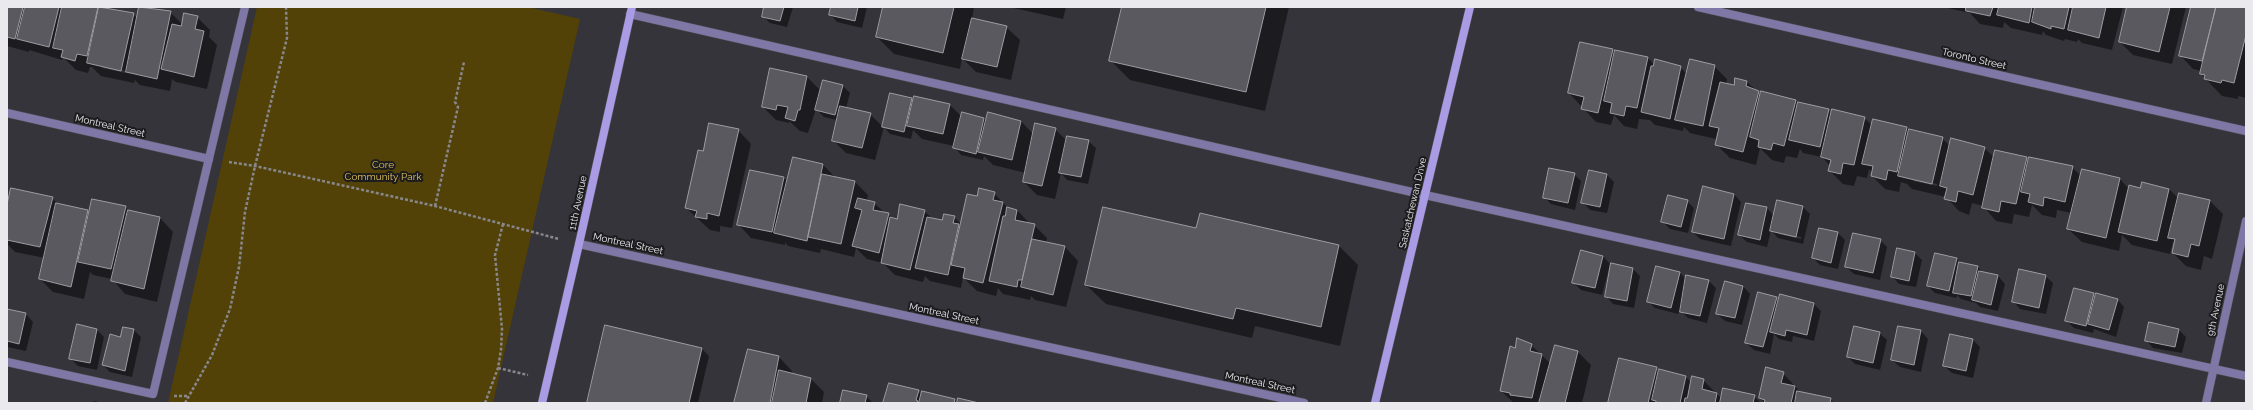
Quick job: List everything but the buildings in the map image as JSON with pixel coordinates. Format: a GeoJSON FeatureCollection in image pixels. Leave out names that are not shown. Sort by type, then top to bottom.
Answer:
{"type":"FeatureCollection","features":[{"type":"Feature","properties":{"kind":"main road","name":"Saskatchewan Drive"},"geometry":{"type":"LineString","coordinates":[[1375,403],[1470,7]]}},
{"type":"Feature","properties":{"kind":"main road","name":"11th Avenue"},"geometry":{"type":"LineString","coordinates":[[542,403],[580,244],[631,10]]}},
{"type":"Feature","properties":{"kind":"street"},"geometry":{"type":"LineString","coordinates":[[7,362],[153,394],[245,7]]}},
{"type":"Feature","properties":{"kind":"street","name":"Toronto Street"},"geometry":{"type":"LineString","coordinates":[[1698,7],[2246,131]]}},
{"type":"Feature","properties":{"kind":"street"},"geometry":{"type":"LineString","coordinates":[[631,10],[1425,196],[2246,376]]}},
{"type":"Feature","properties":{"kind":"street","name":"Montreal Street"},"geometry":{"type":"LineString","coordinates":[[7,113],[209,159]]}},
{"type":"Feature","properties":{"kind":"street","name":"9th Avenue"},"geometry":{"type":"LineString","coordinates":[[2206,403],[2246,221]]}},
{"type":"Feature","properties":{"kind":"street","name":"Montreal Street"},"geometry":{"type":"LineString","coordinates":[[580,244],[1304,403]]}},
{"type":"Feature","properties":{"kind":"path"},"geometry":{"type":"LineString","coordinates":[[185,403],[212,355],[230,309],[239,267],[245,212],[287,38],[286,7]]}},
{"type":"Feature","properties":{"kind":"path"},"geometry":{"type":"LineString","coordinates":[[434,206],[458,107],[455,102],[464,62]]}},
{"type":"Feature","properties":{"kind":"path"},"geometry":{"type":"LineString","coordinates":[[209,159],[255,166],[434,206],[580,244]]}},
{"type":"Feature","properties":{"kind":"path"},"geometry":{"type":"LineString","coordinates":[[484,403],[498,368],[502,329],[495,256],[503,224]]}},
{"type":"Feature","properties":{"kind":"path"},"geometry":{"type":"LineString","coordinates":[[498,368],[547,380]]}},
{"type":"Feature","properties":{"kind":"green space","name":"Core Community Park"},"geometry":{"type":"Polygon","coordinates":[[[257,7],[528,7],[580,19],[493,403],[168,403],[257,7]]]}}]}
